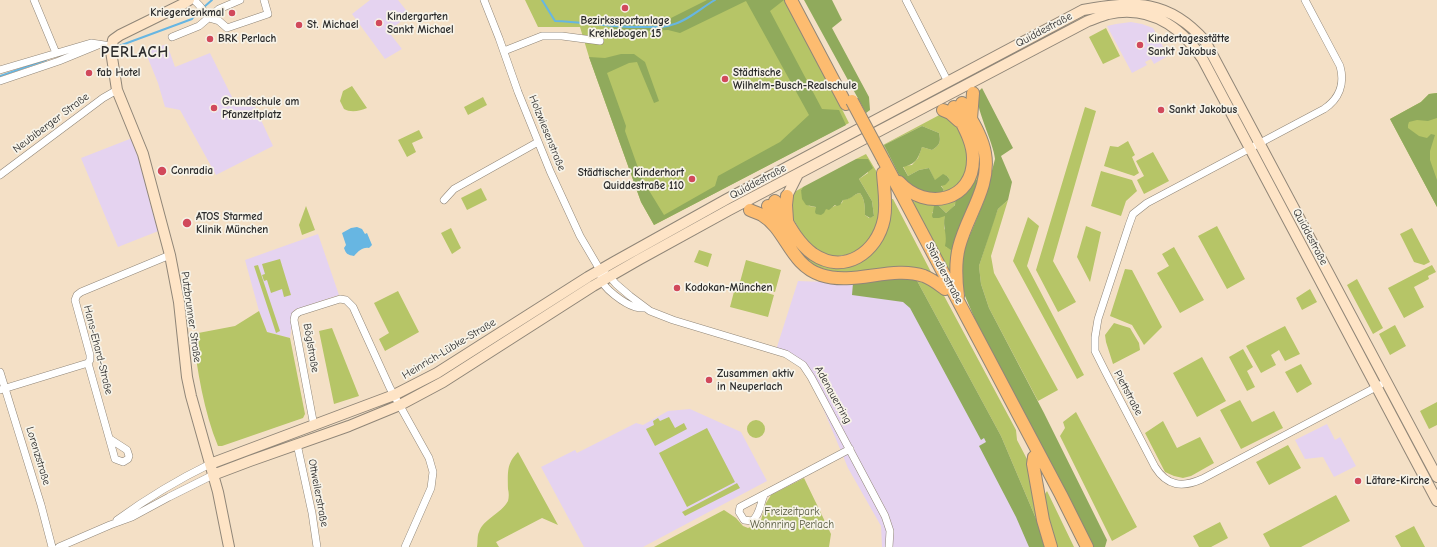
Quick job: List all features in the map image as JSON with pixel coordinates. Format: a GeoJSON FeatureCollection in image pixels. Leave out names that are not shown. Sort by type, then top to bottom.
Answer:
{"type":"FeatureCollection","features":[{"type":"Feature","properties":{"kind":"highway","name":"Ständlerstraße"},"geometry":{"type":"LineString","coordinates":[[791,0],[849,102],[959,303],[1087,547]]}},
{"type":"Feature","properties":{"kind":"highway","name":"Ständlerstraße"},"geometry":{"type":"LineString","coordinates":[[798,0],[849,102]]}},
{"type":"Feature","properties":{"kind":"highway"},"geometry":{"type":"LineString","coordinates":[[884,167],[911,193],[920,197],[937,200],[953,195],[966,182],[970,175],[973,163],[972,146],[966,122],[973,93]]}},
{"type":"Feature","properties":{"kind":"highway"},"geometry":{"type":"LineString","coordinates":[[959,303],[957,268],[959,247],[982,187],[986,169],[983,146],[966,122],[953,106],[950,113],[966,122]]}},
{"type":"Feature","properties":{"kind":"highway","name":"Ständlerstraße"},"geometry":{"type":"LineString","coordinates":[[884,167],[945,289],[1034,457],[1079,547]]}},
{"type":"Feature","properties":{"kind":"highway"},"geometry":{"type":"LineString","coordinates":[[771,204],[787,221],[803,245],[818,256],[832,262],[847,262],[869,250],[878,237],[884,220],[884,167]]}},
{"type":"Feature","properties":{"kind":"highway"},"geometry":{"type":"LineString","coordinates":[[787,196],[787,221]]}},
{"type":"Feature","properties":{"kind":"highway"},"geometry":{"type":"LineString","coordinates":[[771,204],[784,239]]}},
{"type":"Feature","properties":{"kind":"highway"},"geometry":{"type":"LineString","coordinates":[[750,210],[761,214],[769,220],[784,239],[794,256],[805,266],[818,274],[833,278],[847,278],[892,274],[912,274],[924,276],[945,289]]}},
{"type":"Feature","properties":{"kind":"highway"},"geometry":{"type":"LineString","coordinates":[[1034,457],[1033,464],[1043,520],[1051,547]]}},
{"type":"Feature","properties":{"kind":"main road"},"geometry":{"type":"LineString","coordinates":[[111,46],[113,40],[120,35],[189,0]]}},
{"type":"Feature","properties":{"kind":"main road","name":"Quiddestraße"},"geometry":{"type":"LineString","coordinates":[[600,270],[760,182],[1083,10],[1103,3],[1127,0],[1148,3],[1168,10],[1178,16],[1187,22],[1205,41],[1437,477]]}},
{"type":"Feature","properties":{"kind":"main road","name":"Quiddestraße"},"geometry":{"type":"LineString","coordinates":[[606,279],[729,210],[1088,21],[1115,13],[1127,12],[1146,14],[1162,20],[1180,32],[1196,49],[1202,58],[1437,501]]}},
{"type":"Feature","properties":{"kind":"main road","name":"Putzbrunner Straße"},"geometry":{"type":"LineString","coordinates":[[111,46],[111,57],[117,90],[143,154],[170,255],[179,302],[187,377],[230,547]]}},
{"type":"Feature","properties":{"kind":"main road"},"geometry":{"type":"LineString","coordinates":[[973,93],[977,79]]}},
{"type":"Feature","properties":{"kind":"main road"},"geometry":{"type":"LineString","coordinates":[[923,107],[953,106],[948,82]]}},
{"type":"Feature","properties":{"kind":"main road"},"geometry":{"type":"LineString","coordinates":[[787,196],[798,174]]}},
{"type":"Feature","properties":{"kind":"main road"},"geometry":{"type":"LineString","coordinates":[[760,182],[771,204]]}},
{"type":"Feature","properties":{"kind":"main road"},"geometry":{"type":"LineString","coordinates":[[729,210],[750,210]]}},
{"type":"Feature","properties":{"kind":"main road","name":"Heinrich-Lübke-Straße"},"geometry":{"type":"LineString","coordinates":[[210,464],[394,395],[437,373],[600,270]]}},
{"type":"Feature","properties":{"kind":"main road"},"geometry":{"type":"LineString","coordinates":[[213,475],[349,426],[400,405],[450,378],[606,279]]}},
{"type":"Feature","properties":{"kind":"street"},"geometry":{"type":"LineString","coordinates":[[34,0],[56,53]]}},
{"type":"Feature","properties":{"kind":"street"},"geometry":{"type":"LineString","coordinates":[[172,37],[199,26],[207,15],[240,0]]}},
{"type":"Feature","properties":{"kind":"street"},"geometry":{"type":"LineString","coordinates":[[197,2],[207,15],[227,28],[268,14],[264,0]]}},
{"type":"Feature","properties":{"kind":"street","name":"Holzwiesenstraße"},"geometry":{"type":"LineString","coordinates":[[484,0],[538,142],[573,222],[600,270]]}},
{"type":"Feature","properties":{"kind":"street"},"geometry":{"type":"LineString","coordinates":[[906,0],[948,82]]}},
{"type":"Feature","properties":{"kind":"street","name":"Plettstraße"},"geometry":{"type":"LineString","coordinates":[[1306,0],[1340,66],[1342,78],[1340,91],[1328,106],[1147,203],[1134,214],[1098,319],[1095,337],[1095,351],[1160,474],[1172,482],[1185,485],[1202,479],[1386,382]]}},
{"type":"Feature","properties":{"kind":"street"},"geometry":{"type":"LineString","coordinates":[[504,51],[542,36],[562,36],[600,41]]}},
{"type":"Feature","properties":{"kind":"street"},"geometry":{"type":"LineString","coordinates":[[0,70],[91,43],[111,46]]}},
{"type":"Feature","properties":{"kind":"street"},"geometry":{"type":"LineString","coordinates":[[0,81],[59,61],[98,45]]}},
{"type":"Feature","properties":{"kind":"street","name":"Neubiberger Straße"},"geometry":{"type":"LineString","coordinates":[[0,175],[103,98],[117,90]]}},
{"type":"Feature","properties":{"kind":"street"},"geometry":{"type":"LineString","coordinates":[[444,200],[454,189],[538,142]]}},
{"type":"Feature","properties":{"kind":"street","name":"Hans-Ehard-Straße"},"geometry":{"type":"LineString","coordinates":[[110,439],[88,363],[90,360],[90,355],[75,303],[77,295],[170,255]]}},
{"type":"Feature","properties":{"kind":"street"},"geometry":{"type":"LineString","coordinates":[[600,270],[606,279]]}},
{"type":"Feature","properties":{"kind":"street","name":"Adenauerring"},"geometry":{"type":"LineString","coordinates":[[606,279],[607,289],[636,308],[644,308],[674,320],[775,351],[794,358],[803,365],[811,377],[885,516],[890,531],[889,547]]}},
{"type":"Feature","properties":{"kind":"street","name":"Böglstraße"},"geometry":{"type":"LineString","coordinates":[[314,426],[294,320],[295,315],[299,312],[340,299],[346,300],[353,307],[394,395]]}},
{"type":"Feature","properties":{"kind":"street"},"geometry":{"type":"LineString","coordinates":[[3,389],[88,363]]}},
{"type":"Feature","properties":{"kind":"street","name":"Lorenzstraße"},"geometry":{"type":"LineString","coordinates":[[0,372],[3,389],[41,505],[52,547]]}},
{"type":"Feature","properties":{"kind":"street"},"geometry":{"type":"LineString","coordinates":[[394,395],[428,458],[433,472],[431,488],[405,547]]}},
{"type":"Feature","properties":{"kind":"street","name":"Ottweilerstraße"},"geometry":{"type":"LineString","coordinates":[[297,444],[312,512],[317,547]]}},
{"type":"Feature","properties":{"kind":"street"},"geometry":{"type":"LineString","coordinates":[[764,495],[850,449]]}},
{"type":"Feature","properties":{"kind":"street"},"geometry":{"type":"LineString","coordinates":[[110,525],[145,500],[181,478],[210,464]]}},
{"type":"Feature","properties":{"kind":"street"},"geometry":{"type":"LineString","coordinates":[[59,547],[132,517],[213,475]]}},
{"type":"Feature","properties":{"kind":"shaded area","name":"Kindergarten Sankt Michael"},"geometry":{"type":"Polygon","coordinates":[[[370,0],[398,0],[410,15],[388,31],[402,49],[385,59],[352,14],[370,0]]]}},
{"type":"Feature","properties":{"kind":"shaded area","name":"Kindertagesstätte Sankt Jakobus"},"geometry":{"type":"Polygon","coordinates":[[[1131,22],[1153,28],[1168,56],[1154,64],[1151,59],[1145,62],[1147,65],[1132,73],[1107,26],[1131,22]]]}},
{"type":"Feature","properties":{"kind":"shaded area","name":"Grundschule am Pfanzeltplatz"},"geometry":{"type":"Polygon","coordinates":[[[167,44],[175,67],[210,53],[235,103],[250,96],[273,146],[216,175],[180,110],[165,107],[158,83],[147,56],[152,49],[167,44]]]}},
{"type":"Feature","properties":{"kind":"shaded area"},"geometry":{"type":"Polygon","coordinates":[[[140,135],[166,228],[118,247],[81,158],[140,135]]]}},
{"type":"Feature","properties":{"kind":"shaded area"},"geometry":{"type":"Polygon","coordinates":[[[318,234],[339,295],[294,310],[290,338],[267,332],[259,311],[245,260],[318,234]]]}},
{"type":"Feature","properties":{"kind":"shaded area"},"geometry":{"type":"Polygon","coordinates":[[[915,277],[1048,547],[882,547],[881,526],[848,468],[810,377],[796,359],[776,350],[798,281],[853,283],[915,277]]]}},
{"type":"Feature","properties":{"kind":"shaded area"},"geometry":{"type":"Polygon","coordinates":[[[690,409],[741,432],[767,481],[643,547],[584,547],[541,467],[575,450],[577,453],[636,423],[643,425],[668,411],[690,409]]]}},
{"type":"Feature","properties":{"kind":"shaded area"},"geometry":{"type":"Polygon","coordinates":[[[1327,424],[1335,440],[1340,437],[1356,466],[1334,477],[1323,457],[1305,459],[1295,440],[1327,424]]]}},
{"type":"Feature","properties":{"kind":"green space"},"geometry":{"type":"Polygon","coordinates":[[[525,0],[787,0],[849,123],[654,225],[641,202],[589,57],[580,27],[538,27],[525,0]]]}},
{"type":"Feature","properties":{"kind":"green space"},"geometry":{"type":"Polygon","coordinates":[[[707,0],[784,0],[770,11],[822,109],[839,110],[846,125],[654,225],[641,202],[589,57],[605,58],[621,54],[634,54],[645,62],[659,101],[654,103],[637,62],[629,63],[607,73],[626,126],[625,131],[642,179],[664,215],[715,186],[718,176],[780,142],[809,115],[746,1],[680,33],[668,30],[650,31],[610,29],[612,22],[663,22],[707,0]]]}},
{"type":"Feature","properties":{"kind":"green space"},"geometry":{"type":"Polygon","coordinates":[[[804,0],[832,0],[842,20],[832,28],[869,97],[870,110],[866,113],[804,0]]]}},
{"type":"Feature","properties":{"kind":"green space"},"geometry":{"type":"Polygon","coordinates":[[[1106,28],[1120,56],[1103,64],[1089,37],[1106,28]]]}},
{"type":"Feature","properties":{"kind":"green space"},"geometry":{"type":"Polygon","coordinates":[[[352,86],[367,108],[356,111],[344,109],[340,101],[343,91],[352,86]]]}},
{"type":"Feature","properties":{"kind":"green space"},"geometry":{"type":"Polygon","coordinates":[[[982,88],[1013,148],[1001,156],[1012,182],[1008,200],[998,209],[979,266],[981,284],[989,308],[1044,413],[1107,540],[1105,547],[1093,547],[980,331],[965,296],[960,274],[962,254],[984,201],[995,159],[978,105],[978,92],[982,88]]]}},
{"type":"Feature","properties":{"kind":"green space"},"geometry":{"type":"Polygon","coordinates":[[[1437,93],[1437,207],[1390,119],[1421,102],[1429,94],[1437,93]]]}},
{"type":"Feature","properties":{"kind":"green space"},"geometry":{"type":"Polygon","coordinates":[[[1437,93],[1437,118],[1428,121],[1417,120],[1409,122],[1408,128],[1419,136],[1427,138],[1431,134],[1435,135],[1430,151],[1430,160],[1437,180],[1437,207],[1390,119],[1421,102],[1429,94],[1437,93]]]}},
{"type":"Feature","properties":{"kind":"green space"},"geometry":{"type":"Polygon","coordinates":[[[483,97],[487,105],[468,115],[464,107],[483,97]]]}},
{"type":"Feature","properties":{"kind":"green space"},"geometry":{"type":"Polygon","coordinates":[[[1085,107],[1096,111],[1053,261],[1076,302],[1058,312],[1036,270],[1085,107]]]}},
{"type":"Feature","properties":{"kind":"green space"},"geometry":{"type":"Polygon","coordinates":[[[945,112],[962,131],[969,150],[968,168],[961,182],[949,193],[934,197],[918,194],[900,178],[894,169],[883,145],[945,112]],[[922,126],[884,145],[895,168],[904,180],[916,190],[925,194],[931,192],[939,195],[944,190],[941,185],[950,180],[947,176],[943,175],[935,181],[929,168],[919,170],[908,176],[903,166],[912,165],[918,158],[922,147],[932,150],[937,146],[940,141],[939,133],[922,126]]]}},
{"type":"Feature","properties":{"kind":"green space"},"geometry":{"type":"Polygon","coordinates":[[[922,126],[939,133],[939,143],[932,150],[922,147],[914,163],[903,167],[908,176],[919,170],[929,168],[935,180],[943,174],[947,176],[950,180],[945,185],[941,186],[944,190],[939,195],[931,192],[925,194],[904,181],[898,173],[884,145],[922,126]]]}},
{"type":"Feature","properties":{"kind":"green space"},"geometry":{"type":"Polygon","coordinates":[[[419,130],[423,138],[412,143],[416,152],[407,157],[398,140],[419,130]]]}},
{"type":"Feature","properties":{"kind":"green space"},"geometry":{"type":"Polygon","coordinates":[[[1128,141],[1135,155],[1132,157],[1139,173],[1134,176],[1104,166],[1110,146],[1118,147],[1128,141]]]}},
{"type":"Feature","properties":{"kind":"green space"},"geometry":{"type":"Polygon","coordinates":[[[979,148],[982,170],[951,273],[949,273],[911,201],[933,204],[953,199],[976,149],[979,148]],[[956,203],[946,213],[938,205],[932,213],[945,216],[944,228],[947,234],[946,248],[956,203]]]}},
{"type":"Feature","properties":{"kind":"green space"},"geometry":{"type":"Polygon","coordinates":[[[1153,152],[1169,181],[1144,194],[1137,180],[1144,176],[1136,161],[1153,152]]]}},
{"type":"Feature","properties":{"kind":"green space"},"geometry":{"type":"Polygon","coordinates":[[[866,154],[878,174],[884,200],[874,236],[857,253],[832,257],[814,249],[803,236],[791,215],[791,194],[803,187],[801,190],[809,206],[824,209],[842,203],[843,200],[860,193],[864,201],[865,215],[869,218],[874,216],[872,201],[859,179],[868,173],[864,159],[856,159],[866,154]]]}},
{"type":"Feature","properties":{"kind":"green space"},"geometry":{"type":"Polygon","coordinates":[[[856,159],[868,159],[873,168],[859,179],[872,201],[874,216],[870,218],[865,215],[864,201],[860,193],[843,200],[840,205],[835,205],[829,210],[826,209],[821,215],[816,214],[816,207],[806,205],[802,199],[801,190],[803,187],[856,159]]]}},
{"type":"Feature","properties":{"kind":"green space"},"geometry":{"type":"Polygon","coordinates":[[[1101,171],[1132,180],[1137,191],[1126,201],[1121,216],[1091,206],[1101,171]]]}},
{"type":"Feature","properties":{"kind":"green space"},"geometry":{"type":"Polygon","coordinates":[[[974,180],[977,180],[978,183],[953,249],[951,250],[945,246],[945,216],[933,218],[934,206],[938,205],[946,213],[955,205],[956,199],[974,180]]]}},
{"type":"Feature","properties":{"kind":"green space"},"geometry":{"type":"Polygon","coordinates":[[[481,188],[487,200],[467,210],[461,198],[481,188]]]}},
{"type":"Feature","properties":{"kind":"green space"},"geometry":{"type":"Polygon","coordinates":[[[892,199],[931,272],[841,275],[815,268],[791,245],[772,203],[789,235],[799,250],[807,258],[849,265],[890,214],[892,199]]]}},
{"type":"Feature","properties":{"kind":"green space"},"geometry":{"type":"Polygon","coordinates":[[[1008,200],[991,256],[994,273],[1058,390],[1038,401],[989,308],[981,284],[979,266],[993,222],[998,209],[1008,200]]]}},
{"type":"Feature","properties":{"kind":"green space"},"geometry":{"type":"Polygon","coordinates":[[[306,206],[315,230],[302,235],[299,225],[306,206]]]}},
{"type":"Feature","properties":{"kind":"green space"},"geometry":{"type":"Polygon","coordinates":[[[1028,217],[1039,226],[1027,266],[1084,375],[1077,379],[1013,261],[1028,217]]]}},
{"type":"Feature","properties":{"kind":"green space"},"geometry":{"type":"Polygon","coordinates":[[[1086,226],[1101,232],[1090,282],[1077,257],[1086,226]]]}},
{"type":"Feature","properties":{"kind":"green space"},"geometry":{"type":"Polygon","coordinates":[[[1217,226],[1245,279],[1227,289],[1198,236],[1217,226]]]}},
{"type":"Feature","properties":{"kind":"green space"},"geometry":{"type":"Polygon","coordinates":[[[451,228],[461,248],[452,254],[441,233],[451,228]]]}},
{"type":"Feature","properties":{"kind":"green space"},"geometry":{"type":"Polygon","coordinates":[[[1412,228],[1430,262],[1424,265],[1414,262],[1400,234],[1412,228]]]}},
{"type":"Feature","properties":{"kind":"green space"},"geometry":{"type":"Polygon","coordinates":[[[1174,247],[1204,300],[1180,313],[1157,273],[1169,266],[1162,254],[1174,247]]]}},
{"type":"Feature","properties":{"kind":"green space"},"geometry":{"type":"Polygon","coordinates":[[[699,250],[712,254],[708,267],[694,262],[699,250]]]}},
{"type":"Feature","properties":{"kind":"green space"},"geometry":{"type":"Polygon","coordinates":[[[280,259],[291,295],[284,297],[282,289],[271,293],[267,280],[264,281],[262,275],[265,274],[262,264],[280,259]]]}},
{"type":"Feature","properties":{"kind":"green space"},"geometry":{"type":"Polygon","coordinates":[[[746,260],[781,270],[775,292],[740,282],[746,260]]]}},
{"type":"Feature","properties":{"kind":"green space"},"geometry":{"type":"Polygon","coordinates":[[[258,265],[280,331],[276,333],[254,266],[258,265]]]}},
{"type":"Feature","properties":{"kind":"green space"},"geometry":{"type":"Polygon","coordinates":[[[1432,265],[1436,272],[1428,276],[1429,279],[1414,287],[1424,307],[1404,318],[1388,288],[1432,265]]]}},
{"type":"Feature","properties":{"kind":"green space"},"geometry":{"type":"Polygon","coordinates":[[[1125,269],[1132,270],[1162,327],[1144,345],[1132,325],[1110,316],[1125,269]]]}},
{"type":"Feature","properties":{"kind":"green space"},"geometry":{"type":"Polygon","coordinates":[[[915,277],[942,292],[1016,430],[1017,440],[1028,461],[1037,521],[1001,436],[915,277]]]}},
{"type":"Feature","properties":{"kind":"green space"},"geometry":{"type":"Polygon","coordinates":[[[915,277],[1001,436],[1048,547],[1029,547],[1016,517],[979,446],[986,442],[984,438],[981,440],[910,308],[903,302],[852,295],[853,283],[915,277]]]}},
{"type":"Feature","properties":{"kind":"green space"},"geometry":{"type":"Polygon","coordinates":[[[1357,279],[1383,328],[1373,334],[1347,285],[1357,279]]]}},
{"type":"Feature","properties":{"kind":"green space"},"geometry":{"type":"Polygon","coordinates":[[[736,284],[774,295],[768,317],[730,307],[736,284]]]}},
{"type":"Feature","properties":{"kind":"green space"},"geometry":{"type":"Polygon","coordinates":[[[1310,289],[1317,302],[1302,310],[1296,298],[1310,289]]]}},
{"type":"Feature","properties":{"kind":"green space"},"geometry":{"type":"Polygon","coordinates":[[[398,291],[419,332],[385,351],[379,339],[389,333],[374,303],[398,291]]]}},
{"type":"Feature","properties":{"kind":"green space"},"geometry":{"type":"Polygon","coordinates":[[[259,311],[267,332],[290,338],[305,414],[303,418],[222,446],[218,446],[202,391],[193,334],[235,326],[259,311]]]}},
{"type":"Feature","properties":{"kind":"green space"},"geometry":{"type":"Polygon","coordinates":[[[1114,323],[1130,328],[1139,343],[1140,350],[1113,364],[1105,335],[1114,323]]]}},
{"type":"Feature","properties":{"kind":"green space"},"geometry":{"type":"Polygon","coordinates":[[[1395,325],[1406,346],[1390,355],[1379,334],[1395,325]]]}},
{"type":"Feature","properties":{"kind":"green space"},"geometry":{"type":"Polygon","coordinates":[[[1285,326],[1300,354],[1285,361],[1279,350],[1271,355],[1276,365],[1261,373],[1246,346],[1285,326]]]}},
{"type":"Feature","properties":{"kind":"green space"},"geometry":{"type":"Polygon","coordinates":[[[332,328],[359,396],[334,404],[319,331],[332,328]]]}},
{"type":"Feature","properties":{"kind":"green space"},"geometry":{"type":"Polygon","coordinates":[[[1243,349],[1253,367],[1247,371],[1255,387],[1247,391],[1229,357],[1243,349]]]}},
{"type":"Feature","properties":{"kind":"green space"},"geometry":{"type":"Polygon","coordinates":[[[1202,357],[1226,401],[1197,417],[1173,373],[1202,357]]]}},
{"type":"Feature","properties":{"kind":"green space"},"geometry":{"type":"Polygon","coordinates":[[[1301,364],[1312,384],[1297,393],[1285,372],[1301,364]]]}},
{"type":"Feature","properties":{"kind":"green space"},"geometry":{"type":"Polygon","coordinates":[[[1240,400],[1252,422],[1274,411],[1283,428],[1241,449],[1220,410],[1240,400]]]}},
{"type":"Feature","properties":{"kind":"green space"},"geometry":{"type":"Polygon","coordinates":[[[1437,402],[1437,425],[1429,429],[1420,411],[1437,402]]]}},
{"type":"Feature","properties":{"kind":"green space"},"geometry":{"type":"Polygon","coordinates":[[[1076,412],[1137,527],[1112,541],[1060,436],[1065,428],[1063,422],[1076,412]]]}},
{"type":"Feature","properties":{"kind":"green space"},"geometry":{"type":"Polygon","coordinates":[[[669,417],[675,428],[684,423],[687,429],[655,446],[646,429],[654,425],[653,421],[658,418],[660,421],[669,417]]]}},
{"type":"Feature","properties":{"kind":"green space"},"geometry":{"type":"Polygon","coordinates":[[[756,420],[762,423],[765,429],[762,435],[756,438],[750,435],[747,429],[750,423],[756,420]]]}},
{"type":"Feature","properties":{"kind":"green space"},"geometry":{"type":"Polygon","coordinates":[[[1163,421],[1177,448],[1200,437],[1214,463],[1191,476],[1183,478],[1165,472],[1145,433],[1163,421]]]}},
{"type":"Feature","properties":{"kind":"green space"},"geometry":{"type":"Polygon","coordinates":[[[707,428],[735,482],[687,507],[659,453],[707,428]]]}},
{"type":"Feature","properties":{"kind":"green space"},"geometry":{"type":"Polygon","coordinates":[[[1288,445],[1301,468],[1269,485],[1256,462],[1288,445]]]}},
{"type":"Feature","properties":{"kind":"green space"},"geometry":{"type":"Polygon","coordinates":[[[518,452],[558,525],[542,518],[496,542],[499,547],[477,547],[478,535],[481,527],[501,510],[508,501],[508,469],[511,461],[518,452]]]}},
{"type":"Feature","properties":{"kind":"green space","name":"Freizeitpark Wohnring Perlach"},"geometry":{"type":"Polygon","coordinates":[[[804,478],[831,534],[829,547],[654,547],[724,510],[736,518],[743,526],[748,528],[758,524],[761,520],[766,503],[771,495],[804,478]]]}},
{"type":"Feature","properties":{"kind":"green space"},"geometry":{"type":"Polygon","coordinates":[[[737,483],[740,488],[685,516],[682,512],[737,483]]]}},
{"type":"Feature","properties":{"kind":"green space"},"geometry":{"type":"Polygon","coordinates":[[[1047,491],[1074,547],[1056,547],[1051,535],[1044,499],[1047,491]]]}},
{"type":"Feature","properties":{"kind":"green space"},"geometry":{"type":"Polygon","coordinates":[[[1336,495],[1350,521],[1301,547],[1270,547],[1263,534],[1336,495]]]}},
{"type":"Feature","properties":{"kind":"green space"},"geometry":{"type":"Polygon","coordinates":[[[1220,522],[1228,538],[1211,547],[1199,547],[1193,536],[1220,522]]]}},
{"type":"Feature","properties":{"kind":"green space"},"geometry":{"type":"Polygon","coordinates":[[[1414,526],[1425,547],[1401,547],[1395,536],[1414,526]]]}},
{"type":"Feature","properties":{"kind":"water"},"geometry":{"type":"Polygon","coordinates":[[[357,227],[362,229],[365,234],[367,233],[372,245],[369,248],[364,248],[354,256],[346,253],[344,248],[346,245],[342,233],[351,228],[357,227]]]}},
{"type":"Feature","properties":{"kind":"waterway"},"geometry":{"type":"LineString","coordinates":[[204,7],[212,0]]}},
{"type":"Feature","properties":{"kind":"waterway"},"geometry":{"type":"LineString","coordinates":[[542,0],[555,21],[621,27],[668,26],[682,21],[715,0]]}},
{"type":"Feature","properties":{"kind":"waterway"},"geometry":{"type":"LineString","coordinates":[[119,46],[192,19],[200,9]]}},
{"type":"Feature","properties":{"kind":"waterway"},"geometry":{"type":"LineString","coordinates":[[0,76],[46,60]]}},
{"type":"Feature","properties":{"kind":"place","name":"Bezirkssportanlage Krehlebogen 15"},"geometry":{"type":"Point","coordinates":[625,8]}},
{"type":"Feature","properties":{"kind":"place","name":"Kriegerdenkmal"},"geometry":{"type":"Point","coordinates":[232,13]}},
{"type":"Feature","properties":{"kind":"place","name":"Kindergarten Sankt Michael"},"geometry":{"type":"Point","coordinates":[379,23]}},
{"type":"Feature","properties":{"kind":"place","name":"St. Michael"},"geometry":{"type":"Point","coordinates":[299,25]}},
{"type":"Feature","properties":{"kind":"place","name":"BRK Perlach"},"geometry":{"type":"Point","coordinates":[210,39]}},
{"type":"Feature","properties":{"kind":"place","name":"Kindertagesstätte Sankt Jakobus"},"geometry":{"type":"Point","coordinates":[1140,45]}},
{"type":"Feature","properties":{"kind":"place","name":"fab Hotel"},"geometry":{"type":"Point","coordinates":[89,73]}},
{"type":"Feature","properties":{"kind":"place","name":"Städtische Wilhelm-Busch-Realschule"},"geometry":{"type":"Point","coordinates":[725,79]}},
{"type":"Feature","properties":{"kind":"place","name":"Grundschule am Pfanzeltplatz"},"geometry":{"type":"Point","coordinates":[214,108]}},
{"type":"Feature","properties":{"kind":"place","name":"Sankt Jakobus"},"geometry":{"type":"Point","coordinates":[1161,110]}},
{"type":"Feature","properties":{"kind":"place","name":"Conradia"},"geometry":{"type":"Point","coordinates":[162,171]}},
{"type":"Feature","properties":{"kind":"place","name":"Städtischer Kinderhort Quiddestraße 110"},"geometry":{"type":"Point","coordinates":[692,179]}},
{"type":"Feature","properties":{"kind":"place","name":"ATOS Starmed Klinik München"},"geometry":{"type":"Point","coordinates":[187,223]}},
{"type":"Feature","properties":{"kind":"place","name":"Kodokan-München"},"geometry":{"type":"Point","coordinates":[677,288]}},
{"type":"Feature","properties":{"kind":"place","name":"Zusammen aktiv in Neuperlach"},"geometry":{"type":"Point","coordinates":[709,380]}},
{"type":"Feature","properties":{"kind":"place","name":"Lätare-Kirche"},"geometry":{"type":"Point","coordinates":[1358,481]}},
{"type":"Feature","properties":{"kind":"district","name":"PERLACH"},"geometry":{"type":"Point","coordinates":[135,53]}}]}
